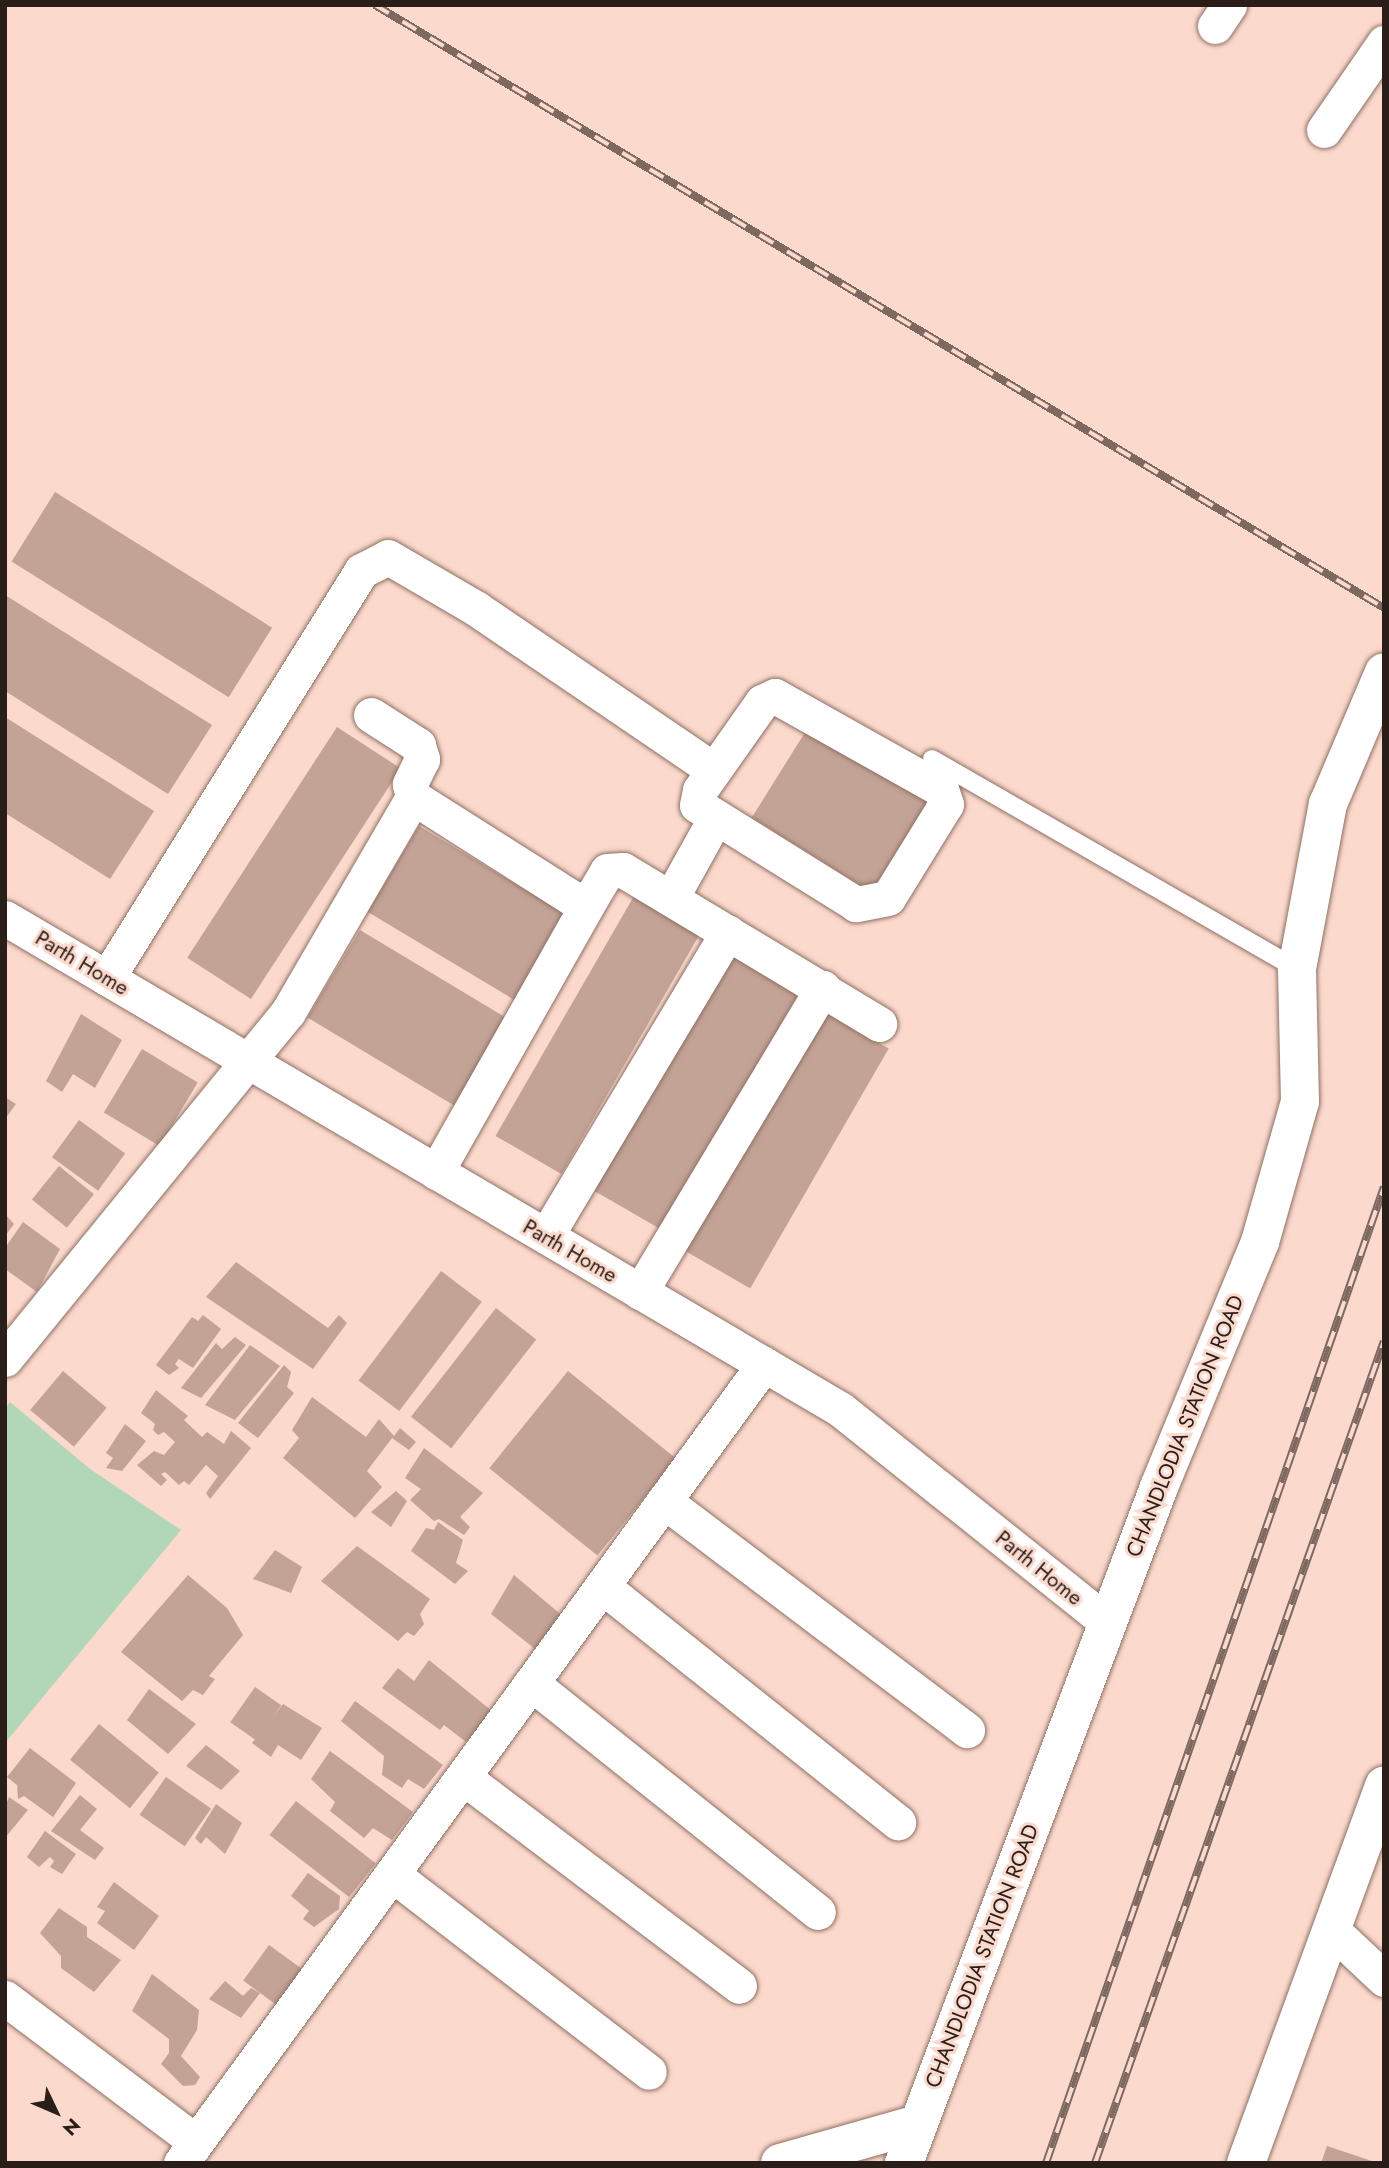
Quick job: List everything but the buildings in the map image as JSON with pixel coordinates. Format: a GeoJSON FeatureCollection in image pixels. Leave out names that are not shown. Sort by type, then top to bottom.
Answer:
{"type":"FeatureCollection","features":[{"type":"Feature","properties":{"kind":"street"},"geometry":{"type":"LineString","coordinates":[[1324,130],[1384,43]]}},
{"type":"Feature","properties":{"kind":"street"},"geometry":{"type":"LineString","coordinates":[[107,978],[361,571],[388,557],[477,609],[701,761]]}},
{"type":"Feature","properties":{"kind":"street","name":"CHANDLODIA STATION ROAD"},"geometry":{"type":"LineString","coordinates":[[904,2163],[1108,1623],[1264,1229],[1300,1101],[1297,969],[1328,804],[1384,672]]}},
{"type":"Feature","properties":{"kind":"street"},"geometry":{"type":"LineString","coordinates":[[775,696],[941,789],[946,804],[888,898],[856,904],[715,819],[697,805],[699,790],[762,702],[775,696]]}},
{"type":"Feature","properties":{"kind":"street"},"geometry":{"type":"LineString","coordinates":[[5,1359],[250,1063],[289,1012],[413,797],[410,784],[422,759],[418,745],[371,715]]}},
{"type":"Feature","properties":{"kind":"street"},"geometry":{"type":"LineString","coordinates":[[413,797],[575,900],[591,898]]}},
{"type":"Feature","properties":{"kind":"street"},"geometry":{"type":"LineString","coordinates":[[671,898],[715,819]]}},
{"type":"Feature","properties":{"kind":"street"},"geometry":{"type":"LineString","coordinates":[[436,1172],[607,872],[623,870],[879,1024]]}},
{"type":"Feature","properties":{"kind":"street","name":"Parth Home"},"geometry":{"type":"LineString","coordinates":[[5,918],[840,1409],[1108,1623]]}},
{"type":"Feature","properties":{"kind":"street"},"geometry":{"type":"LineString","coordinates":[[546,1236],[728,933]]}},
{"type":"Feature","properties":{"kind":"street"},"geometry":{"type":"LineString","coordinates":[[640,1292],[823,988]]}},
{"type":"Feature","properties":{"kind":"street"},"geometry":{"type":"LineString","coordinates":[[5,1998],[188,2152],[764,1364]]}},
{"type":"Feature","properties":{"kind":"street"},"geometry":{"type":"LineString","coordinates":[[664,1501],[967,1730]]}},
{"type":"Feature","properties":{"kind":"street"},"geometry":{"type":"LineString","coordinates":[[602,1586],[898,1822]]}},
{"type":"Feature","properties":{"kind":"street"},"geometry":{"type":"LineString","coordinates":[[531,1683],[818,1912]]}},
{"type":"Feature","properties":{"kind":"street"},"geometry":{"type":"LineString","coordinates":[[463,1777],[739,1986]]}},
{"type":"Feature","properties":{"kind":"street"},"geometry":{"type":"LineString","coordinates":[[1246,2163],[1384,1785]]}},
{"type":"Feature","properties":{"kind":"street"},"geometry":{"type":"LineString","coordinates":[[392,1874],[649,2072]]}},
{"type":"Feature","properties":{"kind":"street"},"geometry":{"type":"LineString","coordinates":[[1331,1929],[1384,1979]]}},
{"type":"Feature","properties":{"kind":"street"},"geometry":{"type":"LineString","coordinates":[[780,2163],[918,2124]]}},
{"type":"Feature","properties":{"kind":"lane"},"geometry":{"type":"LineString","coordinates":[[932,759],[1297,969]]}},
{"type":"Feature","properties":{"kind":"green space"},"geometry":{"type":"Polygon","coordinates":[[[10,1402],[90,1469],[181,1530],[5,1743],[5,1408],[10,1402]]]}},
{"type":"Feature","properties":{"kind":"railway"},"geometry":{"type":"LineString","coordinates":[[375,5],[1384,608]]}},
{"type":"Feature","properties":{"kind":"railway"},"geometry":{"type":"LineString","coordinates":[[1046,2163],[1384,1187]]}},
{"type":"Feature","properties":{"kind":"railway"},"geometry":{"type":"LineString","coordinates":[[1095,2163],[1384,1341]]}}]}
